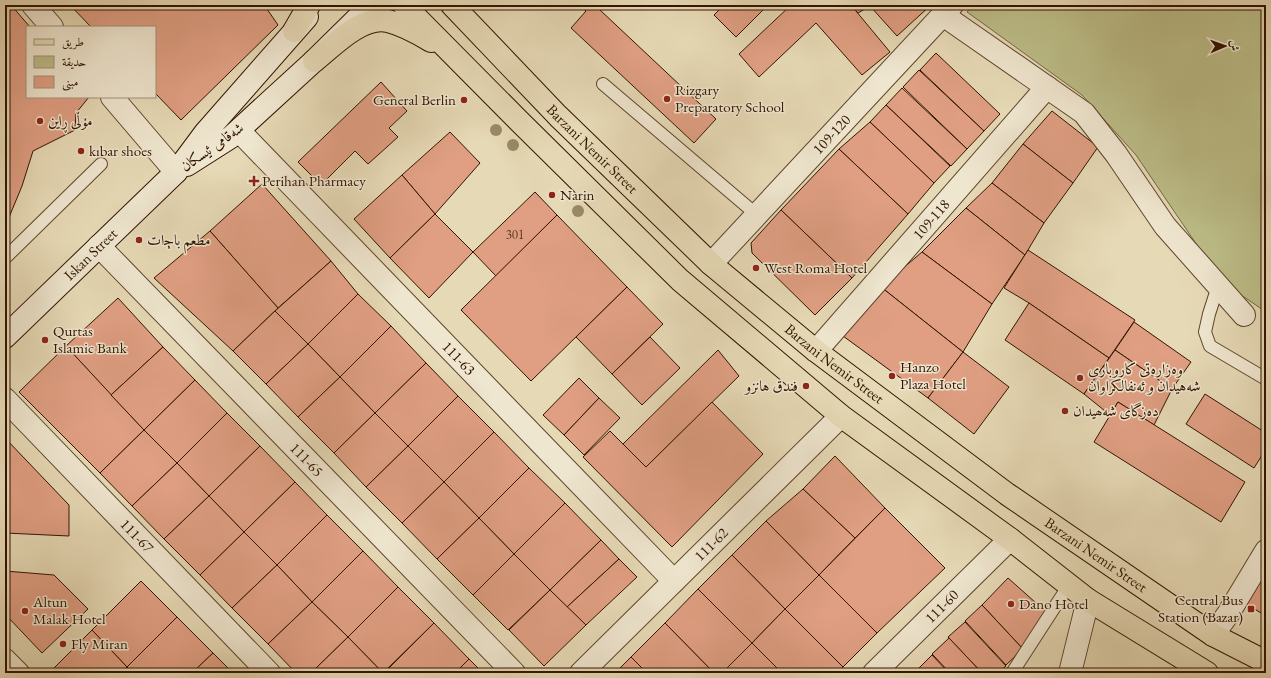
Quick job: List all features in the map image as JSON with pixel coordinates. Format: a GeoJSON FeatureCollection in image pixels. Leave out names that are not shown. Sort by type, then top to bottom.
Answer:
{"type":"FeatureCollection","features":[{"type":"Feature","properties":{"kind":"main road"},"geometry":{"type":"LineString","coordinates":[[294,31],[309,5]]}},
{"type":"Feature","properties":{"kind":"main road"},"geometry":{"type":"LineString","coordinates":[[404,5],[680,280],[841,416],[1010,539],[1088,600],[1207,673]]}},
{"type":"Feature","properties":{"kind":"main road","name":"Barzani Nemir Street"},"geometry":{"type":"LineString","coordinates":[[452,5],[558,116],[711,264],[816,351],[1007,494],[1213,635],[1266,662]]}},
{"type":"Feature","properties":{"kind":"main road"},"geometry":{"type":"LineString","coordinates":[[464,5],[492,47]]}},
{"type":"Feature","properties":{"kind":"main road"},"geometry":{"type":"LineString","coordinates":[[314,61],[353,29],[374,21],[388,21],[408,29],[449,50]]}},
{"type":"Feature","properties":{"kind":"street"},"geometry":{"type":"LineString","coordinates":[[33,5],[51,26]]}},
{"type":"Feature","properties":{"kind":"street","name":"شەقامی ئیسکان"},"geometry":{"type":"LineString","coordinates":[[176,172],[206,133],[318,5]]}},
{"type":"Feature","properties":{"kind":"street","name":"شەقامی ئیسکان"},"geometry":{"type":"LineString","coordinates":[[176,172],[231,137],[314,61],[371,5]]}},
{"type":"Feature","properties":{"kind":"street"},"geometry":{"type":"LineString","coordinates":[[948,10],[1047,87],[1084,113],[1116,154],[1165,226],[1244,315]]}},
{"type":"Feature","properties":{"kind":"street","name":"109-120"},"geometry":{"type":"LineString","coordinates":[[711,264],[948,10]]}},
{"type":"Feature","properties":{"kind":"street","name":"109-118"},"geometry":{"type":"LineString","coordinates":[[816,351],[1047,87]]}},
{"type":"Feature","properties":{"kind":"street"},"geometry":{"type":"LineString","coordinates":[[113,98],[176,172]]}},
{"type":"Feature","properties":{"kind":"street","name":"111-63"},"geometry":{"type":"LineString","coordinates":[[244,136],[674,581]]}},
{"type":"Feature","properties":{"kind":"street","name":"Iskan Street"},"geometry":{"type":"LineString","coordinates":[[5,337],[176,172]]}},
{"type":"Feature","properties":{"kind":"street","name":"111-65"},"geometry":{"type":"LineString","coordinates":[[99,246],[514,673]]}},
{"type":"Feature","properties":{"kind":"street","name":"111-67"},"geometry":{"type":"LineString","coordinates":[[5,399],[269,673]]}},
{"type":"Feature","properties":{"kind":"street","name":"111-62"},"geometry":{"type":"LineString","coordinates":[[581,673],[841,416]]}},
{"type":"Feature","properties":{"kind":"street","name":"111-60"},"geometry":{"type":"LineString","coordinates":[[874,673],[1010,539]]}},
{"type":"Feature","properties":{"kind":"street"},"geometry":{"type":"LineString","coordinates":[[1213,635],[1228,614],[1266,551]]}},
{"type":"Feature","properties":{"kind":"street"},"geometry":{"type":"LineString","coordinates":[[1070,673],[1088,600]]}},
{"type":"Feature","properties":{"kind":"street"},"geometry":{"type":"LineString","coordinates":[[5,660],[18,673]]}},
{"type":"Feature","properties":{"kind":"lane"},"geometry":{"type":"LineString","coordinates":[[603,84],[757,215]]}},
{"type":"Feature","properties":{"kind":"lane"},"geometry":{"type":"LineString","coordinates":[[5,258],[101,164]]}},
{"type":"Feature","properties":{"kind":"lane"},"geometry":{"type":"LineString","coordinates":[[1218,286],[1205,332],[1210,346],[1266,379]]}},
{"type":"Feature","properties":{"kind":"lane"},"geometry":{"type":"LineString","coordinates":[[1012,673],[1069,585]]}},
{"type":"Feature","properties":{"kind":"green space"},"geometry":{"type":"Polygon","coordinates":[[[973,5],[1266,5],[1266,312],[1222,282],[1136,155],[1082,95],[967,12],[973,5]]]}},
{"type":"Feature","properties":{"kind":"building","name":"مۆڵی ڕاین"},"geometry":{"type":"Polygon","coordinates":[[[5,5],[11,5],[29,26],[26,26],[26,98],[88,98],[76,113],[75,130],[33,151],[22,186],[5,227],[5,5]]]}},
{"type":"Feature","properties":{"kind":"building"},"geometry":{"type":"Polygon","coordinates":[[[70,5],[272,5],[267,9],[278,25],[181,120],[156,94],[156,26],[90,26],[70,5]]]}},
{"type":"Feature","properties":{"kind":"building"},"geometry":{"type":"Polygon","coordinates":[[[579,5],[604,5],[600,10],[716,119],[694,143],[571,28],[586,11],[579,5]]]}},
{"type":"Feature","properties":{"kind":"building"},"geometry":{"type":"Polygon","coordinates":[[[724,5],[768,5],[736,37],[714,15],[724,5]]]}},
{"type":"Feature","properties":{"kind":"building"},"geometry":{"type":"Polygon","coordinates":[[[791,5],[851,5],[890,52],[862,75],[816,23],[759,77],[739,54],[791,5]]]}},
{"type":"Feature","properties":{"kind":"building"},"geometry":{"type":"Polygon","coordinates":[[[851,5],[931,5],[897,36],[870,6],[858,13],[851,5]]]}},
{"type":"Feature","properties":{"kind":"building"},"geometry":{"type":"Polygon","coordinates":[[[936,53],[1000,114],[984,131],[920,70],[936,53]]]}},
{"type":"Feature","properties":{"kind":"building"},"geometry":{"type":"Polygon","coordinates":[[[919,70],[984,131],[967,149],[903,87],[919,70]]]}},
{"type":"Feature","properties":{"kind":"building"},"geometry":{"type":"Polygon","coordinates":[[[381,82],[407,111],[389,128],[398,137],[368,164],[355,151],[321,185],[298,162],[381,82]]]}},
{"type":"Feature","properties":{"kind":"building"},"geometry":{"type":"Polygon","coordinates":[[[902,88],[967,149],[951,166],[886,105],[902,88]]]}},
{"type":"Feature","properties":{"kind":"building"},"geometry":{"type":"Polygon","coordinates":[[[886,105],[950,166],[934,183],[870,122],[886,105]]]}},
{"type":"Feature","properties":{"kind":"building"},"geometry":{"type":"Polygon","coordinates":[[[1052,111],[1098,147],[1073,183],[1023,144],[1052,111]]]}},
{"type":"Feature","properties":{"kind":"building"},"geometry":{"type":"Polygon","coordinates":[[[870,122],[934,183],[908,214],[839,149],[870,122]]]}},
{"type":"Feature","properties":{"kind":"building"},"geometry":{"type":"Polygon","coordinates":[[[450,132],[480,163],[435,214],[402,175],[450,132]]]}},
{"type":"Feature","properties":{"kind":"building"},"geometry":{"type":"Polygon","coordinates":[[[1023,144],[1073,183],[1044,223],[992,183],[1023,144]]]}},
{"type":"Feature","properties":{"kind":"building"},"geometry":{"type":"Polygon","coordinates":[[[839,149],[908,214],[852,278],[781,210],[839,149]]]}},
{"type":"Feature","properties":{"kind":"building"},"geometry":{"type":"Polygon","coordinates":[[[402,175],[435,214],[390,258],[354,219],[402,175]]]}},
{"type":"Feature","properties":{"kind":"building"},"geometry":{"type":"Polygon","coordinates":[[[992,183],[1044,223],[1025,255],[966,208],[992,183]]]}},
{"type":"Feature","properties":{"kind":"building"},"geometry":{"type":"Polygon","coordinates":[[[262,184],[331,261],[278,308],[210,231],[262,184]]]}},
{"type":"Feature","properties":{"kind":"building"},"geometry":{"type":"Polygon","coordinates":[[[535,192],[557,215],[496,276],[473,252],[535,192]]]}},
{"type":"Feature","properties":{"kind":"building"},"geometry":{"type":"Polygon","coordinates":[[[966,208],[1025,255],[992,304],[922,252],[966,208]]]}},
{"type":"Feature","properties":{"kind":"building"},"geometry":{"type":"Polygon","coordinates":[[[781,210],[852,278],[815,315],[752,253],[751,243],[781,210]]]}},
{"type":"Feature","properties":{"kind":"building"},"geometry":{"type":"Polygon","coordinates":[[[435,214],[473,252],[429,298],[390,258],[435,214]]]}},
{"type":"Feature","properties":{"kind":"building"},"geometry":{"type":"Polygon","coordinates":[[[557,215],[627,287],[531,381],[461,310],[557,215]]]}},
{"type":"Feature","properties":{"kind":"building"},"geometry":{"type":"Polygon","coordinates":[[[210,231],[278,308],[233,351],[154,278],[210,231]]]}},
{"type":"Feature","properties":{"kind":"building"},"geometry":{"type":"Polygon","coordinates":[[[1028,250],[1135,320],[1109,358],[1029,303],[1004,288],[1028,250]]]}},
{"type":"Feature","properties":{"kind":"building"},"geometry":{"type":"Polygon","coordinates":[[[922,252],[992,304],[963,352],[881,287],[922,252]]]}},
{"type":"Feature","properties":{"kind":"building"},"geometry":{"type":"Polygon","coordinates":[[[331,261],[358,294],[308,344],[275,311],[331,261]]]}},
{"type":"Feature","properties":{"kind":"building"},"geometry":{"type":"Polygon","coordinates":[[[627,287],[663,324],[612,374],[576,337],[627,287]]]}},
{"type":"Feature","properties":{"kind":"building"},"geometry":{"type":"Polygon","coordinates":[[[881,287],[963,352],[928,398],[843,336],[881,287]]]}},
{"type":"Feature","properties":{"kind":"building"},"geometry":{"type":"Polygon","coordinates":[[[358,294],[391,326],[340,377],[308,344],[358,294]]]}},
{"type":"Feature","properties":{"kind":"building"},"geometry":{"type":"Polygon","coordinates":[[[118,298],[163,347],[111,395],[66,346],[118,298]]]}},
{"type":"Feature","properties":{"kind":"building"},"geometry":{"type":"Polygon","coordinates":[[[1029,303],[1109,358],[1084,394],[1005,340],[1029,303]]]}},
{"type":"Feature","properties":{"kind":"building"},"geometry":{"type":"Polygon","coordinates":[[[275,311],[308,344],[266,384],[233,351],[275,311]]]}},
{"type":"Feature","properties":{"kind":"building"},"geometry":{"type":"Polygon","coordinates":[[[1134,322],[1191,362],[1172,389],[1115,350],[1134,322]]]}},
{"type":"Feature","properties":{"kind":"building"},"geometry":{"type":"Polygon","coordinates":[[[391,326],[426,363],[375,413],[340,377],[391,326]]]}},
{"type":"Feature","properties":{"kind":"building"},"geometry":{"type":"Polygon","coordinates":[[[650,337],[680,368],[642,405],[612,374],[650,337]]]}},
{"type":"Feature","properties":{"kind":"building"},"geometry":{"type":"Polygon","coordinates":[[[308,344],[340,377],[298,417],[266,384],[308,344]]]}},
{"type":"Feature","properties":{"kind":"building"},"geometry":{"type":"Polygon","coordinates":[[[66,346],[144,430],[100,473],[19,392],[66,346]]]}},
{"type":"Feature","properties":{"kind":"building"},"geometry":{"type":"Polygon","coordinates":[[[163,347],[195,380],[144,430],[111,395],[163,347]]]}},
{"type":"Feature","properties":{"kind":"building"},"geometry":{"type":"Polygon","coordinates":[[[718,350],[739,376],[646,467],[623,444],[718,350]]]}},
{"type":"Feature","properties":{"kind":"building"},"geometry":{"type":"Polygon","coordinates":[[[1115,350],[1172,389],[1154,425],[1118,402],[1110,415],[1084,394],[1115,350]]]}},
{"type":"Feature","properties":{"kind":"building"},"geometry":{"type":"Polygon","coordinates":[[[963,352],[1009,387],[974,434],[928,398],[963,352]]]}},
{"type":"Feature","properties":{"kind":"building"},"geometry":{"type":"Polygon","coordinates":[[[426,363],[458,396],[408,446],[375,413],[426,363]]]}},
{"type":"Feature","properties":{"kind":"building"},"geometry":{"type":"Polygon","coordinates":[[[340,377],[375,413],[334,453],[298,417],[340,377]]]}},
{"type":"Feature","properties":{"kind":"building"},"geometry":{"type":"Polygon","coordinates":[[[579,378],[599,398],[564,435],[543,415],[579,378]]]}},
{"type":"Feature","properties":{"kind":"building"},"geometry":{"type":"Polygon","coordinates":[[[195,380],[227,413],[177,463],[144,430],[195,380]]]}},
{"type":"Feature","properties":{"kind":"building"},"geometry":{"type":"Polygon","coordinates":[[[1205,394],[1266,433],[1266,449],[1254,468],[1186,424],[1205,394]]]}},
{"type":"Feature","properties":{"kind":"building"},"geometry":{"type":"Polygon","coordinates":[[[458,396],[494,432],[444,482],[408,446],[458,396]]]}},
{"type":"Feature","properties":{"kind":"building"},"geometry":{"type":"Polygon","coordinates":[[[599,398],[620,418],[584,455],[564,435],[599,398]]]}},
{"type":"Feature","properties":{"kind":"building"},"geometry":{"type":"Polygon","coordinates":[[[712,402],[763,454],[672,547],[583,457],[610,431],[646,467],[712,402]]]}},
{"type":"Feature","properties":{"kind":"building"},"geometry":{"type":"Polygon","coordinates":[[[1118,402],[1245,482],[1221,522],[1094,442],[1118,402]]]}},
{"type":"Feature","properties":{"kind":"building"},"geometry":{"type":"Polygon","coordinates":[[[227,413],[260,446],[209,496],[177,463],[227,413]]]}},
{"type":"Feature","properties":{"kind":"building"},"geometry":{"type":"Polygon","coordinates":[[[375,413],[408,446],[366,487],[334,453],[375,413]]]}},
{"type":"Feature","properties":{"kind":"building"},"geometry":{"type":"Polygon","coordinates":[[[144,430],[177,463],[132,506],[100,473],[144,430]]]}},
{"type":"Feature","properties":{"kind":"building"},"geometry":{"type":"Polygon","coordinates":[[[494,432],[529,468],[479,518],[444,482],[494,432]]]}},
{"type":"Feature","properties":{"kind":"building"},"geometry":{"type":"Polygon","coordinates":[[[5,438],[69,505],[69,536],[5,533],[5,438]]]}},
{"type":"Feature","properties":{"kind":"building"},"geometry":{"type":"Polygon","coordinates":[[[260,446],[295,482],[244,532],[209,496],[260,446]]]}},
{"type":"Feature","properties":{"kind":"building"},"geometry":{"type":"Polygon","coordinates":[[[408,446],[444,482],[402,523],[366,487],[408,446]]]}},
{"type":"Feature","properties":{"kind":"building"},"geometry":{"type":"Polygon","coordinates":[[[835,456],[885,508],[855,538],[803,489],[835,456]]]}},
{"type":"Feature","properties":{"kind":"building"},"geometry":{"type":"Polygon","coordinates":[[[177,463],[209,496],[164,539],[132,506],[177,463]]]}},
{"type":"Feature","properties":{"kind":"building"},"geometry":{"type":"Polygon","coordinates":[[[529,468],[565,503],[514,554],[479,518],[529,468]]]}},
{"type":"Feature","properties":{"kind":"building"},"geometry":{"type":"Polygon","coordinates":[[[295,482],[327,515],[277,565],[244,532],[295,482]]]}},
{"type":"Feature","properties":{"kind":"building"},"geometry":{"type":"Polygon","coordinates":[[[444,482],[479,518],[437,559],[402,523],[444,482]]]}},
{"type":"Feature","properties":{"kind":"building"},"geometry":{"type":"Polygon","coordinates":[[[803,489],[855,538],[819,575],[766,521],[803,489]]]}},
{"type":"Feature","properties":{"kind":"building"},"geometry":{"type":"Polygon","coordinates":[[[209,496],[244,532],[200,575],[164,539],[209,496]]]}},
{"type":"Feature","properties":{"kind":"building"},"geometry":{"type":"Polygon","coordinates":[[[565,503],[601,540],[550,590],[514,554],[565,503]]]}},
{"type":"Feature","properties":{"kind":"building"},"geometry":{"type":"Polygon","coordinates":[[[885,508],[945,568],[877,633],[819,575],[885,508]]]}},
{"type":"Feature","properties":{"kind":"building"},"geometry":{"type":"Polygon","coordinates":[[[327,515],[363,551],[312,602],[277,565],[327,515]]]}},
{"type":"Feature","properties":{"kind":"building"},"geometry":{"type":"Polygon","coordinates":[[[479,518],[514,554],[473,595],[437,559],[479,518]]]}},
{"type":"Feature","properties":{"kind":"building"},"geometry":{"type":"Polygon","coordinates":[[[766,521],[819,575],[785,609],[732,555],[766,521]]]}},
{"type":"Feature","properties":{"kind":"building"},"geometry":{"type":"Polygon","coordinates":[[[244,532],[277,565],[232,608],[200,575],[244,532]]]}},
{"type":"Feature","properties":{"kind":"building"},"geometry":{"type":"Polygon","coordinates":[[[601,540],[619,559],[567,607],[550,590],[601,540]]]}},
{"type":"Feature","properties":{"kind":"building"},"geometry":{"type":"Polygon","coordinates":[[[363,551],[398,587],[348,637],[312,602],[363,551]]]}},
{"type":"Feature","properties":{"kind":"building"},"geometry":{"type":"Polygon","coordinates":[[[514,554],[550,590],[508,630],[473,595],[514,554]]]}},
{"type":"Feature","properties":{"kind":"building"},"geometry":{"type":"Polygon","coordinates":[[[732,555],[785,609],[752,643],[698,589],[732,555]]]}},
{"type":"Feature","properties":{"kind":"building"},"geometry":{"type":"Polygon","coordinates":[[[619,559],[637,577],[586,625],[567,607],[619,559]]]}},
{"type":"Feature","properties":{"kind":"building"},"geometry":{"type":"Polygon","coordinates":[[[1266,564],[1266,616],[1243,602],[1266,564]]]}},
{"type":"Feature","properties":{"kind":"building"},"geometry":{"type":"Polygon","coordinates":[[[277,565],[312,602],[268,644],[232,608],[277,565]]]}},
{"type":"Feature","properties":{"kind":"building"},"geometry":{"type":"Polygon","coordinates":[[[5,571],[54,575],[88,609],[42,653],[5,614],[5,571]]]}},
{"type":"Feature","properties":{"kind":"building"},"geometry":{"type":"Polygon","coordinates":[[[819,575],[877,633],[843,667],[785,609],[819,575]]]}},
{"type":"Feature","properties":{"kind":"building"},"geometry":{"type":"Polygon","coordinates":[[[1008,578],[1045,611],[1023,649],[982,605],[1008,578]]]}},
{"type":"Feature","properties":{"kind":"building"},"geometry":{"type":"Polygon","coordinates":[[[141,581],[177,617],[127,667],[92,630],[141,581]]]}},
{"type":"Feature","properties":{"kind":"building"},"geometry":{"type":"Polygon","coordinates":[[[398,587],[434,623],[383,673],[348,637],[398,587]]]}},
{"type":"Feature","properties":{"kind":"building"},"geometry":{"type":"Polygon","coordinates":[[[698,589],[752,643],[722,673],[714,673],[665,623],[698,589]]]}},
{"type":"Feature","properties":{"kind":"building"},"geometry":{"type":"Polygon","coordinates":[[[550,590],[586,625],[544,666],[509,630],[550,590]]]}},
{"type":"Feature","properties":{"kind":"building"},"geometry":{"type":"Polygon","coordinates":[[[312,602],[348,637],[311,673],[296,673],[268,644],[312,602]]]}},
{"type":"Feature","properties":{"kind":"building"},"geometry":{"type":"Polygon","coordinates":[[[982,605],[1023,649],[1006,665],[965,621],[982,605]]]}},
{"type":"Feature","properties":{"kind":"building"},"geometry":{"type":"Polygon","coordinates":[[[785,609],[843,667],[838,673],[782,673],[752,643],[785,609]]]}},
{"type":"Feature","properties":{"kind":"building"},"geometry":{"type":"Polygon","coordinates":[[[177,617],[213,653],[192,673],[133,673],[127,667],[177,617]]]}},
{"type":"Feature","properties":{"kind":"building"},"geometry":{"type":"Polygon","coordinates":[[[965,622],[1006,666],[998,673],[982,673],[948,637],[965,622]]]}},
{"type":"Feature","properties":{"kind":"building"},"geometry":{"type":"Polygon","coordinates":[[[434,623],[469,659],[455,673],[384,673],[434,623]]]}},
{"type":"Feature","properties":{"kind":"building"},"geometry":{"type":"Polygon","coordinates":[[[665,623],[714,673],[647,673],[631,657],[665,623]]]}},
{"type":"Feature","properties":{"kind":"building"},"geometry":{"type":"Polygon","coordinates":[[[92,630],[127,667],[121,673],[49,673],[92,630]]]}},
{"type":"Feature","properties":{"kind":"building"},"geometry":{"type":"Polygon","coordinates":[[[348,637],[383,673],[311,673],[348,637]]]}},
{"type":"Feature","properties":{"kind":"building"},"geometry":{"type":"Polygon","coordinates":[[[949,638],[982,673],[950,673],[932,654],[949,638]]]}},
{"type":"Feature","properties":{"kind":"building"},"geometry":{"type":"Polygon","coordinates":[[[752,643],[782,673],[722,673],[752,643]]]}},
{"type":"Feature","properties":{"kind":"building"},"geometry":{"type":"Polygon","coordinates":[[[213,653],[233,673],[192,673],[213,653]]]}},
{"type":"Feature","properties":{"kind":"building"},"geometry":{"type":"Polygon","coordinates":[[[932,655],[949,673],[918,673],[916,671],[932,655]]]}},
{"type":"Feature","properties":{"kind":"building"},"geometry":{"type":"Polygon","coordinates":[[[631,657],[647,673],[615,673],[631,657]]]}},
{"type":"Feature","properties":{"kind":"building"},"geometry":{"type":"Polygon","coordinates":[[[469,659],[483,673],[455,673],[469,659]]]}},
{"type":"Feature","properties":{"kind":"building"},"geometry":{"type":"Polygon","coordinates":[[[127,667],[133,673],[121,673],[127,667]]]}},
{"type":"Feature","properties":{"kind":"place","name":"Rizgary Preparatory School"},"geometry":{"type":"Point","coordinates":[667,99]}},
{"type":"Feature","properties":{"kind":"place","name":"General Berlin"},"geometry":{"type":"Point","coordinates":[464,100]}},
{"type":"Feature","properties":{"kind":"place","name":"مۆڵی ڕاین"},"geometry":{"type":"Point","coordinates":[40,121]}},
{"type":"Feature","properties":{"kind":"place","name":"kıbar shoes"},"geometry":{"type":"Point","coordinates":[81,151]}},
{"type":"Feature","properties":{"kind":"place","name":"Perihan Pharmacy"},"geometry":{"type":"Point","coordinates":[254,181]}},
{"type":"Feature","properties":{"kind":"place","name":"Narin"},"geometry":{"type":"Point","coordinates":[552,195]}},
{"type":"Feature","properties":{"kind":"place","name":"مطعم باﭴات"},"geometry":{"type":"Point","coordinates":[139,240]}},
{"type":"Feature","properties":{"kind":"place","name":"West Roma Hotel"},"geometry":{"type":"Point","coordinates":[756,268]}},
{"type":"Feature","properties":{"kind":"place","name":"Qurtas Islamic Bank"},"geometry":{"type":"Point","coordinates":[45,340]}},
{"type":"Feature","properties":{"kind":"place","name":"Hanzo Plaza Hotel"},"geometry":{"type":"Point","coordinates":[892,376]}},
{"type":"Feature","properties":{"kind":"place","name":"وەزارەتی کاروباری شەهیدان و ئەنفالکراوان"},"geometry":{"type":"Point","coordinates":[1080,378]}},
{"type":"Feature","properties":{"kind":"place","name":"فندق هانزو"},"geometry":{"type":"Point","coordinates":[806,386]}},
{"type":"Feature","properties":{"kind":"place","name":"دەزگای شەھیدان"},"geometry":{"type":"Point","coordinates":[1065,411]}},
{"type":"Feature","properties":{"kind":"place","name":"Dano Hotel"},"geometry":{"type":"Point","coordinates":[1011,604]}},
{"type":"Feature","properties":{"kind":"place","name":"Central Bus Station (Bazar)"},"geometry":{"type":"Point","coordinates":[1251,609]}},
{"type":"Feature","properties":{"kind":"place","name":"Altun Malak Hotel"},"geometry":{"type":"Point","coordinates":[25,611]}},
{"type":"Feature","properties":{"kind":"place","name":"Fly Miran"},"geometry":{"type":"Point","coordinates":[63,644]}}]}
